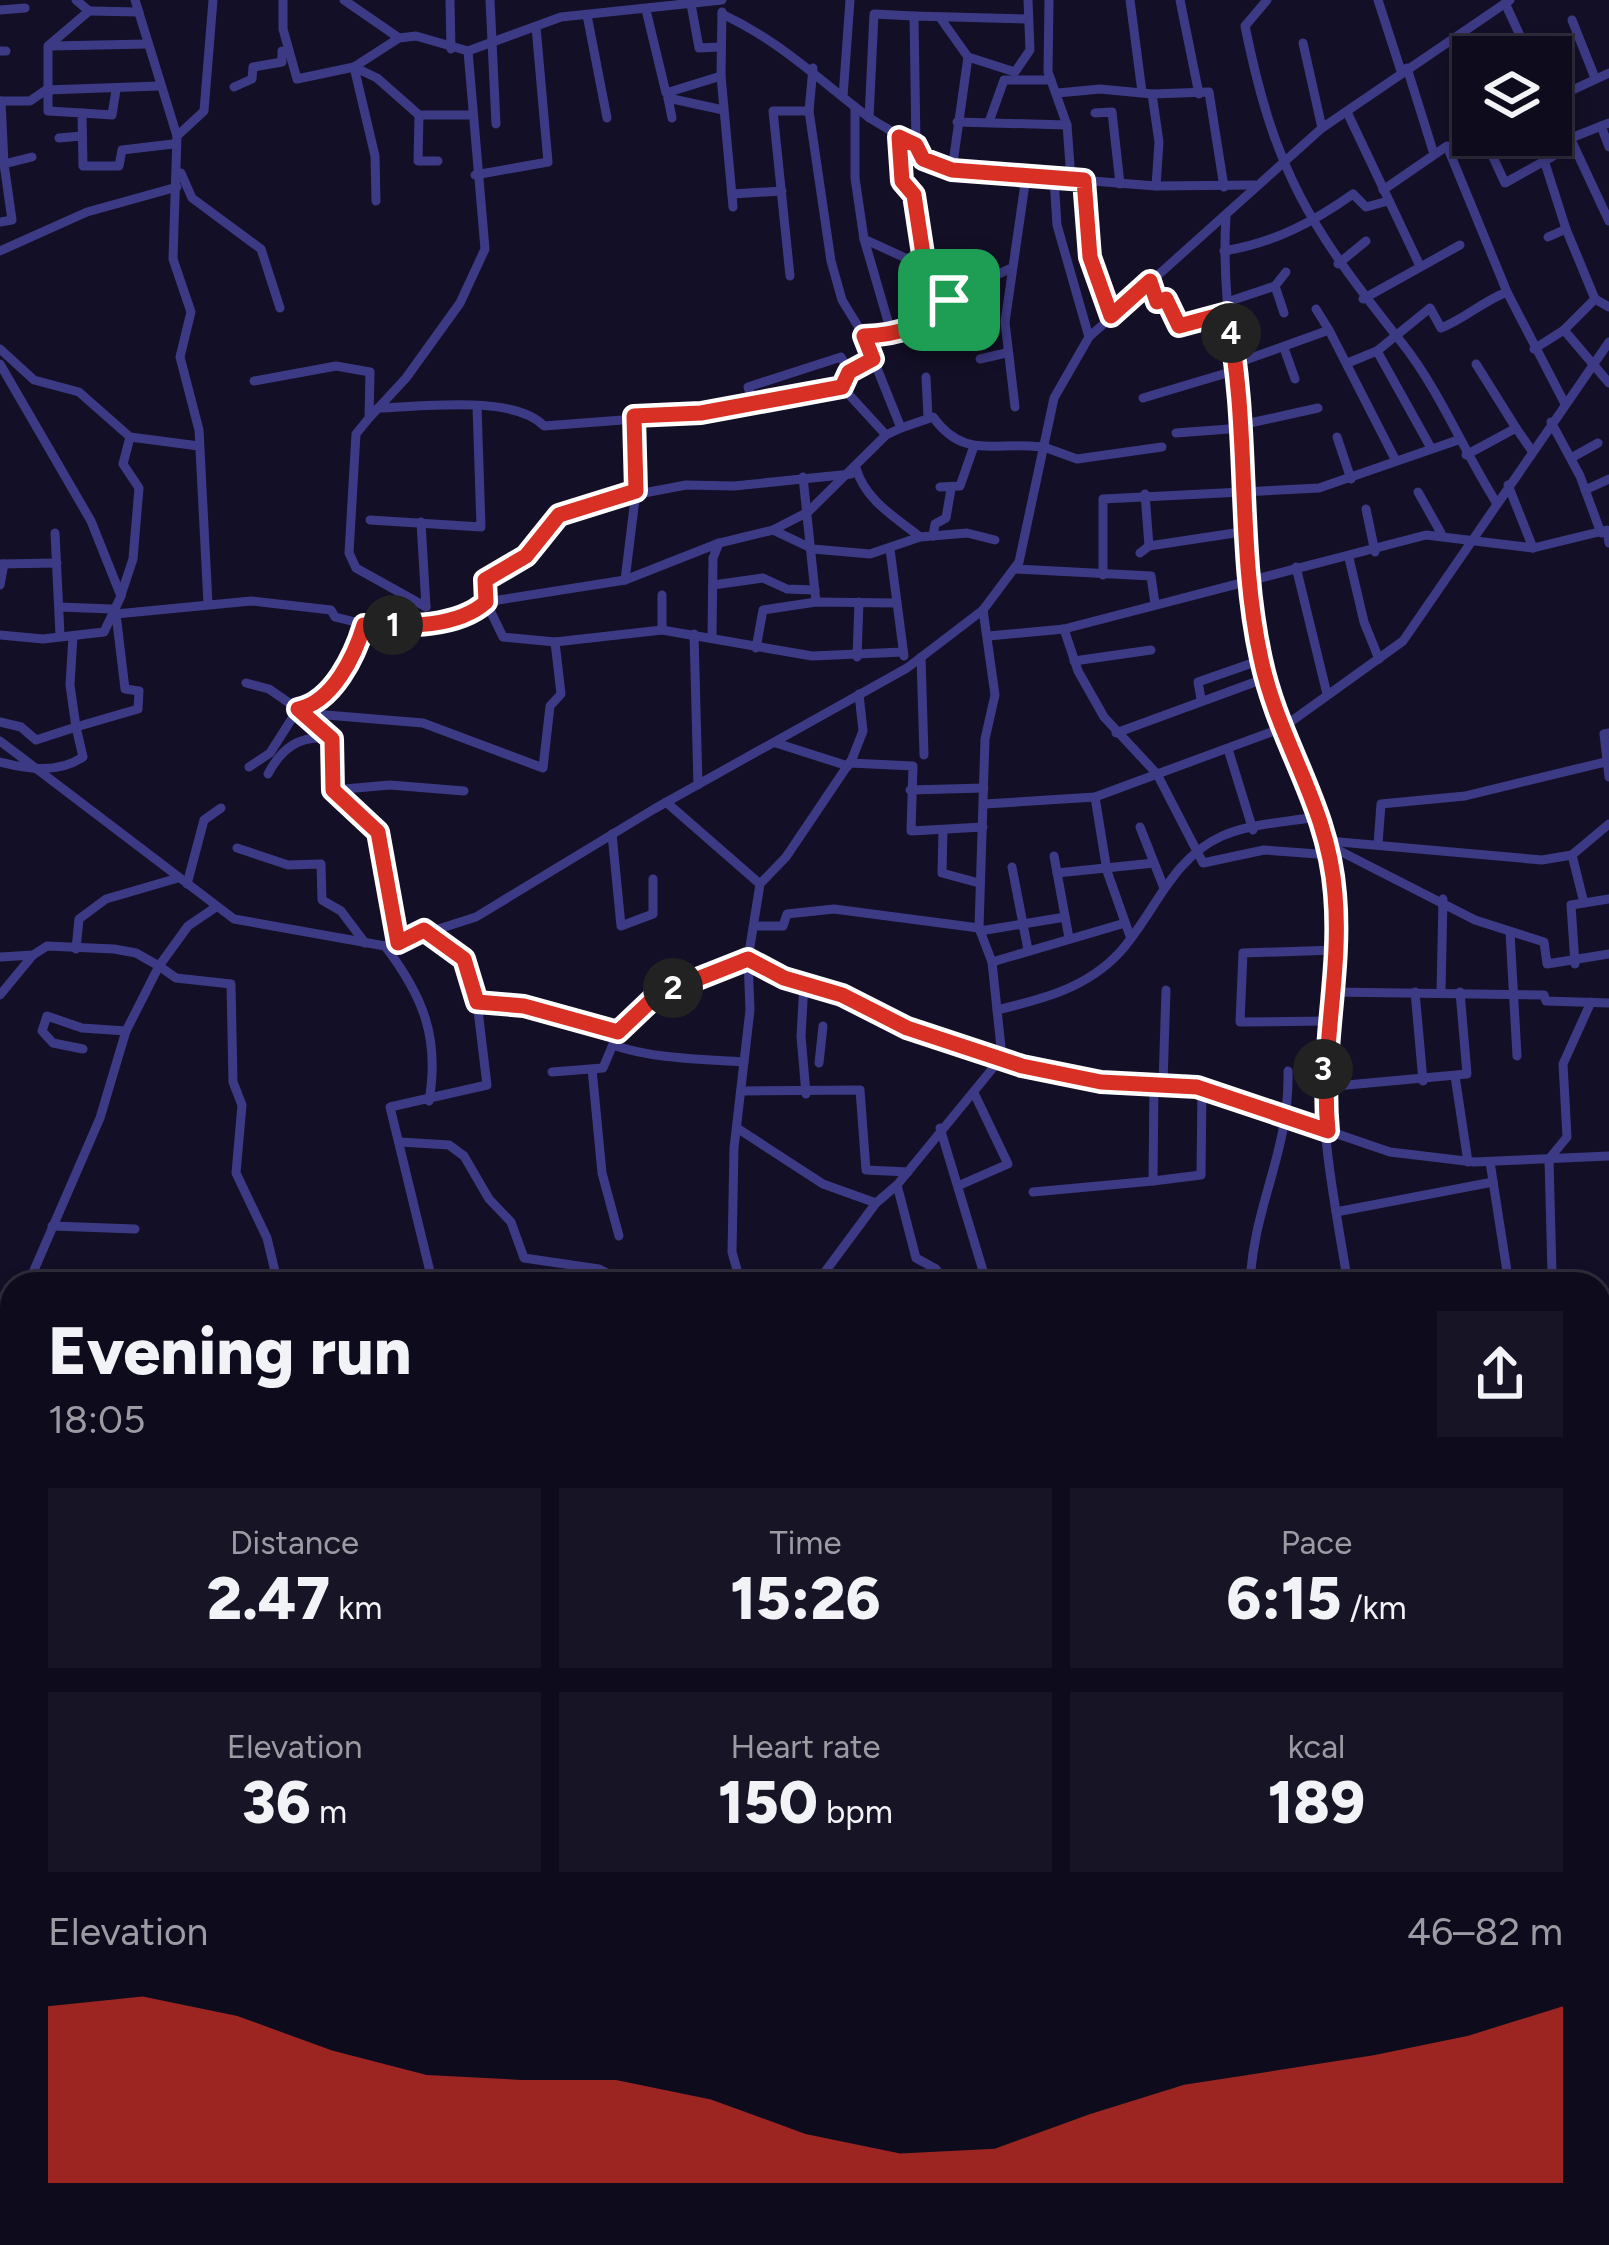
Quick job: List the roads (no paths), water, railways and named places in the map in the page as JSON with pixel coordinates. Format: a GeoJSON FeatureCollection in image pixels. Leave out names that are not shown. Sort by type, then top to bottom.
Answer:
{"type":"FeatureCollection","features":[{"type":"Feature","properties":{"kind":"street"},"geometry":{"type":"LineString","coordinates":[[76,0],[89,10]]}},
{"type":"Feature","properties":{"kind":"street"},"geometry":{"type":"LineString","coordinates":[[82,113],[83,166],[119,166],[122,150],[175,140],[204,111],[213,0]]}},
{"type":"Feature","properties":{"kind":"street"},"geometry":{"type":"LineString","coordinates":[[234,87],[252,79],[253,67],[282,62],[283,0]]}},
{"type":"Feature","properties":{"kind":"street"},"geometry":{"type":"LineString","coordinates":[[344,0],[399,38]]}},
{"type":"Feature","properties":{"kind":"street"},"geometry":{"type":"LineString","coordinates":[[450,0],[451,49]]}},
{"type":"Feature","properties":{"kind":"street"},"geometry":{"type":"LineString","coordinates":[[490,0],[496,124]]}},
{"type":"Feature","properties":{"kind":"street"},"geometry":{"type":"LineString","coordinates":[[282,20],[297,79],[354,67],[399,38],[416,36],[468,51],[560,17],[721,0],[721,76],[733,207]]}},
{"type":"Feature","properties":{"kind":"street"},"geometry":{"type":"LineString","coordinates":[[843,98],[850,0]]}},
{"type":"Feature","properties":{"kind":"street"},"geometry":{"type":"LineString","coordinates":[[941,19],[968,57],[1015,72],[1030,50],[1028,0]]}},
{"type":"Feature","properties":{"kind":"street"},"geometry":{"type":"LineString","coordinates":[[1048,0],[1051,80],[1067,125],[1071,179]]}},
{"type":"Feature","properties":{"kind":"street"},"geometry":{"type":"LineString","coordinates":[[1130,0],[1159,142],[1156,186]]}},
{"type":"Feature","properties":{"kind":"street"},"geometry":{"type":"LineString","coordinates":[[1180,0],[1199,94]]}},
{"type":"Feature","properties":{"kind":"street"},"geometry":{"type":"LineString","coordinates":[[1267,0],[1245,26],[1260,100],[1281,164],[1311,224],[1395,336],[1496,502]]}},
{"type":"Feature","properties":{"kind":"street"},"geometry":{"type":"LineString","coordinates":[[1378,0],[1433,151]]}},
{"type":"Feature","properties":{"kind":"street"},"geometry":{"type":"LineString","coordinates":[[690,2],[699,48],[720,47]]}},
{"type":"Feature","properties":{"kind":"street"},"geometry":{"type":"LineString","coordinates":[[0,741],[234,919],[385,946],[476,917],[666,802],[907,668],[983,610],[1014,569],[1054,398],[1088,337],[1226,217],[1254,185],[1322,128],[1404,70],[1508,2],[1522,36]]}},
{"type":"Feature","properties":{"kind":"street"},"geometry":{"type":"LineString","coordinates":[[116,90],[112,115],[48,111],[48,46],[89,10],[137,6],[179,168],[172,259],[191,312],[180,357],[199,446],[208,604]]}},
{"type":"Feature","properties":{"kind":"street"},"geometry":{"type":"LineString","coordinates":[[0,10],[25,8]]}},
{"type":"Feature","properties":{"kind":"street"},"geometry":{"type":"LineString","coordinates":[[646,10],[672,118]]}},
{"type":"Feature","properties":{"kind":"street"},"geometry":{"type":"LineString","coordinates":[[722,14],[768,35],[868,118],[916,145]]}},
{"type":"Feature","properties":{"kind":"street"},"geometry":{"type":"LineString","coordinates":[[868,118],[874,14],[1027,19]]}},
{"type":"Feature","properties":{"kind":"street"},"geometry":{"type":"LineString","coordinates":[[587,15],[607,118]]}},
{"type":"Feature","properties":{"kind":"street"},"geometry":{"type":"LineString","coordinates":[[914,16],[916,145],[923,159],[952,170],[1026,177],[1156,186],[1254,185]]}},
{"type":"Feature","properties":{"kind":"street"},"geometry":{"type":"LineString","coordinates":[[1573,20],[1595,78]]}},
{"type":"Feature","properties":{"kind":"street"},"geometry":{"type":"LineString","coordinates":[[475,176],[548,162],[536,27]]}},
{"type":"Feature","properties":{"kind":"street"},"geometry":{"type":"LineString","coordinates":[[48,46],[147,44]]}},
{"type":"Feature","properties":{"kind":"street"},"geometry":{"type":"LineString","coordinates":[[1303,44],[1322,128]]}},
{"type":"Feature","properties":{"kind":"street"},"geometry":{"type":"LineString","coordinates":[[426,607],[356,568],[349,553],[356,434],[406,378],[460,304],[484,249],[468,51]]}},
{"type":"Feature","properties":{"kind":"street"},"geometry":{"type":"LineString","coordinates":[[952,170],[968,57]]}},
{"type":"Feature","properties":{"kind":"street"},"geometry":{"type":"LineString","coordinates":[[354,67],[377,78],[419,115],[470,116]]}},
{"type":"Feature","properties":{"kind":"street"},"geometry":{"type":"LineString","coordinates":[[354,67],[375,156],[376,201]]}},
{"type":"Feature","properties":{"kind":"street"},"geometry":{"type":"LineString","coordinates":[[813,68],[809,111],[831,260],[842,300],[864,336],[901,428]]}},
{"type":"Feature","properties":{"kind":"street"},"geometry":{"type":"LineString","coordinates":[[1572,89],[1609,73]]}},
{"type":"Feature","properties":{"kind":"street"},"geometry":{"type":"LineString","coordinates":[[667,95],[721,76]]}},
{"type":"Feature","properties":{"kind":"street"},"geometry":{"type":"LineString","coordinates":[[989,122],[1004,80],[1051,80]]}},
{"type":"Feature","properties":{"kind":"street"},"geometry":{"type":"LineString","coordinates":[[0,222],[12,220],[2,164],[0,101],[30,101],[46,90],[159,86]]}},
{"type":"Feature","properties":{"kind":"street"},"geometry":{"type":"LineString","coordinates":[[1058,93],[1209,92],[1224,187]]}},
{"type":"Feature","properties":{"kind":"street"},"geometry":{"type":"LineString","coordinates":[[667,95],[723,110]]}},
{"type":"Feature","properties":{"kind":"street"},"geometry":{"type":"LineString","coordinates":[[855,107],[855,178],[864,239],[892,335]]}},
{"type":"Feature","properties":{"kind":"street"},"geometry":{"type":"LineString","coordinates":[[790,276],[773,111],[809,111]]}},
{"type":"Feature","properties":{"kind":"street"},"geometry":{"type":"LineString","coordinates":[[1095,113],[1112,112],[1120,184]]}},
{"type":"Feature","properties":{"kind":"street"},"geometry":{"type":"LineString","coordinates":[[1347,112],[1420,266]]}},
{"type":"Feature","properties":{"kind":"street"},"geometry":{"type":"LineString","coordinates":[[419,115],[418,161],[438,161]]}},
{"type":"Feature","properties":{"kind":"street"},"geometry":{"type":"LineString","coordinates":[[957,122],[1067,125]]}},
{"type":"Feature","properties":{"kind":"street"},"geometry":{"type":"LineString","coordinates":[[1609,147],[1605,125],[1572,142],[1609,221]]}},
{"type":"Feature","properties":{"kind":"street"},"geometry":{"type":"LineString","coordinates":[[58,138],[82,136]]}},
{"type":"Feature","properties":{"kind":"street"},"geometry":{"type":"LineString","coordinates":[[899,137],[902,181],[914,195],[925,267],[949,300]]}},
{"type":"Feature","properties":{"kind":"street"},"geometry":{"type":"LineString","coordinates":[[1382,190],[1409,174],[1433,151],[1447,146],[1534,349],[1564,401]]}},
{"type":"Feature","properties":{"kind":"street"},"geometry":{"type":"LineString","coordinates":[[1492,156],[1505,183],[1550,156]]}},
{"type":"Feature","properties":{"kind":"street"},"geometry":{"type":"LineString","coordinates":[[2,164],[32,157]]}},
{"type":"Feature","properties":{"kind":"street"},"geometry":{"type":"LineString","coordinates":[[1544,160],[1595,299],[1609,307]]}},
{"type":"Feature","properties":{"kind":"street"},"geometry":{"type":"LineString","coordinates":[[179,168],[192,198],[261,249],[280,308]]}},
{"type":"Feature","properties":{"kind":"street"},"geometry":{"type":"LineString","coordinates":[[1015,407],[1006,353],[1009,269],[1026,177]]}},
{"type":"Feature","properties":{"kind":"street"},"geometry":{"type":"LineString","coordinates":[[1054,179],[1057,225],[1088,337]]}},
{"type":"Feature","properties":{"kind":"street"},"geometry":{"type":"LineString","coordinates":[[1084,180],[1090,257],[1111,316]]}},
{"type":"Feature","properties":{"kind":"street"},"geometry":{"type":"LineString","coordinates":[[0,251],[87,212],[177,188]]}},
{"type":"Feature","properties":{"kind":"street"},"geometry":{"type":"LineString","coordinates":[[732,194],[782,191]]}},
{"type":"Feature","properties":{"kind":"street"},"geometry":{"type":"LineString","coordinates":[[1223,251],[1263,244],[1311,224],[1353,194],[1366,206],[1388,201]]}},
{"type":"Feature","properties":{"kind":"street"},"geometry":{"type":"LineString","coordinates":[[1226,217],[1227,308],[1248,490],[1248,578],[1261,660],[1282,728],[1330,848],[1336,950],[1325,1087],[1346,1272]]}},
{"type":"Feature","properties":{"kind":"street"},"geometry":{"type":"LineString","coordinates":[[1548,237],[1566,229]]}},
{"type":"Feature","properties":{"kind":"street"},"geometry":{"type":"LineString","coordinates":[[864,239],[925,267]]}},
{"type":"Feature","properties":{"kind":"street"},"geometry":{"type":"LineString","coordinates":[[1338,263],[1366,241]]}},
{"type":"Feature","properties":{"kind":"street"},"geometry":{"type":"LineString","coordinates":[[1363,298],[1460,245]]}},
{"type":"Feature","properties":{"kind":"street"},"geometry":{"type":"LineString","coordinates":[[864,336],[892,335],[932,319],[949,300],[1009,269]]}},
{"type":"Feature","properties":{"kind":"street"},"geometry":{"type":"LineString","coordinates":[[1150,281],[1157,302],[1166,299],[1179,326],[1275,286],[1286,272]]}},
{"type":"Feature","properties":{"kind":"street"},"geometry":{"type":"LineString","coordinates":[[1275,286],[1284,313]]}},
{"type":"Feature","properties":{"kind":"street"},"geometry":{"type":"LineString","coordinates":[[1350,362],[1377,351],[1430,308],[1441,328],[1461,321],[1470,307],[1508,292]]}},
{"type":"Feature","properties":{"kind":"street"},"geometry":{"type":"LineString","coordinates":[[1534,349],[1564,330],[1595,299]]}},
{"type":"Feature","properties":{"kind":"street"},"geometry":{"type":"LineString","coordinates":[[1316,309],[1350,362],[1396,461]]}},
{"type":"Feature","properties":{"kind":"street"},"geometry":{"type":"LineString","coordinates":[[1143,398],[1329,330]]}},
{"type":"Feature","properties":{"kind":"street"},"geometry":{"type":"LineString","coordinates":[[1564,330],[1609,383]]}},
{"type":"Feature","properties":{"kind":"street"},"geometry":{"type":"LineString","coordinates":[[985,804],[1096,797],[1282,728],[1379,659],[1403,641],[1609,342]]}},
{"type":"Feature","properties":{"kind":"street"},"geometry":{"type":"LineString","coordinates":[[1284,348],[1294,379]]}},
{"type":"Feature","properties":{"kind":"street"},"geometry":{"type":"LineString","coordinates":[[0,349],[34,380],[79,392],[130,437],[199,446]]}},
{"type":"Feature","properties":{"kind":"street"},"geometry":{"type":"LineString","coordinates":[[1377,351],[1431,448]]}},
{"type":"Feature","properties":{"kind":"street"},"geometry":{"type":"LineString","coordinates":[[980,359],[1006,353]]}},
{"type":"Feature","properties":{"kind":"street"},"geometry":{"type":"LineString","coordinates":[[754,405],[748,387],[841,357],[849,372]]}},
{"type":"Feature","properties":{"kind":"street"},"geometry":{"type":"LineString","coordinates":[[842,387],[849,372],[873,359]]}},
{"type":"Feature","properties":{"kind":"street"},"geometry":{"type":"LineString","coordinates":[[0,364],[91,520],[121,596]]}},
{"type":"Feature","properties":{"kind":"street"},"geometry":{"type":"LineString","coordinates":[[1476,364],[1532,451]]}},
{"type":"Feature","properties":{"kind":"street"},"geometry":{"type":"LineString","coordinates":[[254,381],[336,366],[370,372],[368,418]]}},
{"type":"Feature","properties":{"kind":"street"},"geometry":{"type":"LineString","coordinates":[[926,377],[928,417],[948,438],[974,446],[1041,447],[1077,458],[1162,447]]}},
{"type":"Feature","properties":{"kind":"street"},"geometry":{"type":"LineString","coordinates":[[377,408],[514,409],[533,414],[544,425],[565,428],[754,405],[842,387]]}},
{"type":"Feature","properties":{"kind":"street"},"geometry":{"type":"LineString","coordinates":[[842,387],[886,436]]}},
{"type":"Feature","properties":{"kind":"street"},"geometry":{"type":"LineString","coordinates":[[370,520],[481,527],[477,406]]}},
{"type":"Feature","properties":{"kind":"street"},"geometry":{"type":"LineString","coordinates":[[1176,434],[1242,426],[1318,408]]}},
{"type":"Feature","properties":{"kind":"street"},"geometry":{"type":"LineString","coordinates":[[625,580],[636,491],[634,416]]}},
{"type":"Feature","properties":{"kind":"street"},"geometry":{"type":"LineString","coordinates":[[116,614],[275,601],[331,610],[335,617],[364,625],[427,623],[477,610],[486,602],[625,580],[719,543],[773,530],[808,512],[886,436],[928,417]]}},
{"type":"Feature","properties":{"kind":"street"},"geometry":{"type":"LineString","coordinates":[[1551,422],[1609,543]]}},
{"type":"Feature","properties":{"kind":"street"},"geometry":{"type":"LineString","coordinates":[[1466,454],[1516,428]]}},
{"type":"Feature","properties":{"kind":"street"},"geometry":{"type":"LineString","coordinates":[[1336,436],[1351,478]]}},
{"type":"Feature","properties":{"kind":"street"},"geometry":{"type":"LineString","coordinates":[[0,635],[104,632],[116,614],[138,516],[139,488],[123,464],[130,437]]}},
{"type":"Feature","properties":{"kind":"street"},"geometry":{"type":"LineString","coordinates":[[1103,575],[1103,499],[1319,488],[1458,440]]}},
{"type":"Feature","properties":{"kind":"street"},"geometry":{"type":"LineString","coordinates":[[1571,458],[1598,443]]}},
{"type":"Feature","properties":{"kind":"street"},"geometry":{"type":"LineString","coordinates":[[933,536],[935,524],[946,518],[946,488],[961,486],[974,446]]}},
{"type":"Feature","properties":{"kind":"street"},"geometry":{"type":"LineString","coordinates":[[853,470],[636,491],[559,515],[526,556],[485,580],[486,602],[503,637],[555,642],[662,629],[756,648],[857,657],[903,652]]}},
{"type":"Feature","properties":{"kind":"street"},"geometry":{"type":"LineString","coordinates":[[853,470],[888,515],[920,537]]}},
{"type":"Feature","properties":{"kind":"street"},"geometry":{"type":"LineString","coordinates":[[802,477],[816,596]]}},
{"type":"Feature","properties":{"kind":"street"},"geometry":{"type":"LineString","coordinates":[[1585,490],[1609,479]]}},
{"type":"Feature","properties":{"kind":"street"},"geometry":{"type":"LineString","coordinates":[[1508,485],[1533,548]]}},
{"type":"Feature","properties":{"kind":"street"},"geometry":{"type":"LineString","coordinates":[[1418,491],[1441,533]]}},
{"type":"Feature","properties":{"kind":"street"},"geometry":{"type":"LineString","coordinates":[[1145,494],[1144,549],[1248,531]]}},
{"type":"Feature","properties":{"kind":"street"},"geometry":{"type":"LineString","coordinates":[[1366,509],[1375,552]]}},
{"type":"Feature","properties":{"kind":"street"},"geometry":{"type":"LineString","coordinates":[[421,522],[427,623]]}},
{"type":"Feature","properties":{"kind":"street"},"geometry":{"type":"LineString","coordinates":[[773,530],[813,549],[870,554],[920,537],[967,533],[995,540]]}},
{"type":"Feature","properties":{"kind":"street"},"geometry":{"type":"LineString","coordinates":[[989,636],[1064,629],[1248,578],[1441,533],[1533,548],[1606,531]]}},
{"type":"Feature","properties":{"kind":"street"},"geometry":{"type":"LineString","coordinates":[[56,533],[60,635]]}},
{"type":"Feature","properties":{"kind":"street"},"geometry":{"type":"LineString","coordinates":[[712,637],[719,543]]}},
{"type":"Feature","properties":{"kind":"street"},"geometry":{"type":"LineString","coordinates":[[890,549],[907,668]]}},
{"type":"Feature","properties":{"kind":"street"},"geometry":{"type":"LineString","coordinates":[[1349,558],[1364,622],[1379,659]]}},
{"type":"Feature","properties":{"kind":"street"},"geometry":{"type":"LineString","coordinates":[[0,585],[2,564],[57,563]]}},
{"type":"Feature","properties":{"kind":"street"},"geometry":{"type":"LineString","coordinates":[[1296,567],[1328,694]]}},
{"type":"Feature","properties":{"kind":"street"},"geometry":{"type":"LineString","coordinates":[[1014,569],[1151,576],[1155,604]]}},
{"type":"Feature","properties":{"kind":"street"},"geometry":{"type":"LineString","coordinates":[[713,585],[763,578],[816,596],[896,603]]}},
{"type":"Feature","properties":{"kind":"street"},"geometry":{"type":"LineString","coordinates":[[662,595],[662,629]]}},
{"type":"Feature","properties":{"kind":"street"},"geometry":{"type":"LineString","coordinates":[[756,648],[764,610],[816,596]]}},
{"type":"Feature","properties":{"kind":"street"},"geometry":{"type":"LineString","coordinates":[[857,657],[859,602]]}},
{"type":"Feature","properties":{"kind":"street"},"geometry":{"type":"LineString","coordinates":[[0,722],[36,740],[138,710],[139,691],[125,689],[112,608],[58,608]]}},
{"type":"Feature","properties":{"kind":"street"},"geometry":{"type":"LineString","coordinates":[[825,1272],[876,1203],[975,1095],[1002,1057],[992,962],[980,930],[985,739],[995,695],[983,610]]}},
{"type":"Feature","properties":{"kind":"street"},"geometry":{"type":"LineString","coordinates":[[268,774],[275,752],[300,711],[324,693],[354,657],[364,625]]}},
{"type":"Feature","properties":{"kind":"street"},"geometry":{"type":"LineString","coordinates":[[1064,629],[1074,661],[1116,734],[1157,774],[1195,856],[1203,862],[1264,850],[1378,844],[1542,860],[1572,855],[1609,824]]}},
{"type":"Feature","properties":{"kind":"street"},"geometry":{"type":"LineString","coordinates":[[694,634],[698,785]]}},
{"type":"Feature","properties":{"kind":"street"},"geometry":{"type":"LineString","coordinates":[[0,762],[36,771],[82,759],[70,685],[73,636]]}},
{"type":"Feature","properties":{"kind":"street"},"geometry":{"type":"LineString","coordinates":[[300,711],[423,723],[543,768],[550,706],[561,694],[555,642]]}},
{"type":"Feature","properties":{"kind":"street"},"geometry":{"type":"LineString","coordinates":[[1074,661],[1150,650]]}},
{"type":"Feature","properties":{"kind":"street"},"geometry":{"type":"LineString","coordinates":[[921,657],[924,755]]}},
{"type":"Feature","properties":{"kind":"street"},"geometry":{"type":"LineString","coordinates":[[1201,699],[1198,682],[1261,660]]}},
{"type":"Feature","properties":{"kind":"street"},"geometry":{"type":"LineString","coordinates":[[1116,734],[1266,678]]}},
{"type":"Feature","properties":{"kind":"street"},"geometry":{"type":"LineString","coordinates":[[246,683],[269,689],[332,739],[333,790],[378,832],[398,943]]}},
{"type":"Feature","properties":{"kind":"street"},"geometry":{"type":"LineString","coordinates":[[738,1272],[732,1252],[736,1128],[751,993],[748,959],[760,884],[786,857],[849,765],[863,731],[859,694]]}},
{"type":"Feature","properties":{"kind":"street"},"geometry":{"type":"LineString","coordinates":[[1609,733],[1604,734],[1609,777]]}},
{"type":"Feature","properties":{"kind":"street"},"geometry":{"type":"LineString","coordinates":[[249,767],[313,736],[332,739]]}},
{"type":"Feature","properties":{"kind":"street"},"geometry":{"type":"LineString","coordinates":[[776,743],[849,765],[913,766],[911,831],[983,827]]}},
{"type":"Feature","properties":{"kind":"street"},"geometry":{"type":"LineString","coordinates":[[1228,748],[1253,830]]}},
{"type":"Feature","properties":{"kind":"street"},"geometry":{"type":"LineString","coordinates":[[1378,844],[1381,804],[1465,796],[1608,761]]}},
{"type":"Feature","properties":{"kind":"street"},"geometry":{"type":"LineString","coordinates":[[333,790],[390,785],[464,791]]}},
{"type":"Feature","properties":{"kind":"street"},"geometry":{"type":"LineString","coordinates":[[910,790],[984,788]]}},
{"type":"Feature","properties":{"kind":"street"},"geometry":{"type":"LineString","coordinates":[[1096,797],[1107,871],[1130,936]]}},
{"type":"Feature","properties":{"kind":"street"},"geometry":{"type":"LineString","coordinates":[[666,802],[760,884]]}},
{"type":"Feature","properties":{"kind":"street"},"geometry":{"type":"LineString","coordinates":[[182,881],[204,820],[221,808]]}},
{"type":"Feature","properties":{"kind":"street"},"geometry":{"type":"LineString","coordinates":[[998,1010],[1053,997],[1088,979],[1130,936],[1164,888],[1222,836],[1321,816]]}},
{"type":"Feature","properties":{"kind":"street"},"geometry":{"type":"LineString","coordinates":[[1140,827],[1164,888]]}},
{"type":"Feature","properties":{"kind":"street"},"geometry":{"type":"LineString","coordinates":[[943,830],[942,873],[979,884]]}},
{"type":"Feature","properties":{"kind":"street"},"geometry":{"type":"LineString","coordinates":[[612,834],[622,926],[652,914],[653,879]]}},
{"type":"Feature","properties":{"kind":"street"},"geometry":{"type":"LineString","coordinates":[[237,848],[288,865],[321,863],[322,900],[341,911],[365,943]]}},
{"type":"Feature","properties":{"kind":"street"},"geometry":{"type":"LineString","coordinates":[[1330,848],[1443,899],[1475,920],[1544,942],[1547,964],[1575,964],[1609,955]]}},
{"type":"Feature","properties":{"kind":"street"},"geometry":{"type":"LineString","coordinates":[[1572,855],[1584,903]]}},
{"type":"Feature","properties":{"kind":"street"},"geometry":{"type":"LineString","coordinates":[[1054,856],[1069,938]]}},
{"type":"Feature","properties":{"kind":"street"},"geometry":{"type":"LineString","coordinates":[[1057,873],[1154,863]]}},
{"type":"Feature","properties":{"kind":"street"},"geometry":{"type":"LineString","coordinates":[[1012,867],[1028,950]]}},
{"type":"Feature","properties":{"kind":"street"},"geometry":{"type":"LineString","coordinates":[[76,949],[79,919],[92,906],[182,881]]}},
{"type":"Feature","properties":{"kind":"street"},"geometry":{"type":"LineString","coordinates":[[1575,964],[1571,905],[1609,898]]}},
{"type":"Feature","properties":{"kind":"street"},"geometry":{"type":"LineString","coordinates":[[1441,992],[1443,899]]}},
{"type":"Feature","properties":{"kind":"street"},"geometry":{"type":"LineString","coordinates":[[34,1272],[100,1118],[126,1031],[159,966],[188,926],[216,907]]}},
{"type":"Feature","properties":{"kind":"street"},"geometry":{"type":"LineString","coordinates":[[754,926],[783,926],[787,914],[834,909],[980,930],[1065,916]]}},
{"type":"Feature","properties":{"kind":"street"},"geometry":{"type":"LineString","coordinates":[[992,962],[1125,923]]}},
{"type":"Feature","properties":{"kind":"street"},"geometry":{"type":"LineString","coordinates":[[424,930],[464,959],[477,1002],[487,1085],[390,1108],[430,1272]]}},
{"type":"Feature","properties":{"kind":"street"},"geometry":{"type":"LineString","coordinates":[[1510,932],[1517,1056]]}},
{"type":"Feature","properties":{"kind":"street"},"geometry":{"type":"LineString","coordinates":[[0,994],[46,946],[136,952],[176,978],[231,984],[232,1082],[242,1105],[236,1173],[266,1238],[275,1272]]}},
{"type":"Feature","properties":{"kind":"street"},"geometry":{"type":"LineString","coordinates":[[385,946],[421,997],[430,1022],[436,1066],[429,1101]]}},
{"type":"Feature","properties":{"kind":"street"},"geometry":{"type":"LineString","coordinates":[[1328,1021],[1240,1022],[1243,953],[1336,950]]}},
{"type":"Feature","properties":{"kind":"street"},"geometry":{"type":"LineString","coordinates":[[0,956],[33,955]]}},
{"type":"Feature","properties":{"kind":"street"},"geometry":{"type":"LineString","coordinates":[[552,1072],[603,1068],[618,1032],[657,995],[748,959],[907,1028],[1002,1057],[1101,1082],[1202,1088],[1390,1152],[1468,1162],[1609,1156]]}},
{"type":"Feature","properties":{"kind":"street"},"geometry":{"type":"LineString","coordinates":[[805,982],[801,1036],[806,1094]]}},
{"type":"Feature","properties":{"kind":"street"},"geometry":{"type":"LineString","coordinates":[[1153,1181],[1166,990]]}},
{"type":"Feature","properties":{"kind":"street"},"geometry":{"type":"LineString","coordinates":[[1333,992],[1460,992],[1609,1003]]}},
{"type":"Feature","properties":{"kind":"street"},"geometry":{"type":"LineString","coordinates":[[1415,992],[1423,1082]]}},
{"type":"Feature","properties":{"kind":"street"},"geometry":{"type":"LineString","coordinates":[[1325,1087],[1467,1075],[1460,992]]}},
{"type":"Feature","properties":{"kind":"street"},"geometry":{"type":"LineString","coordinates":[[477,1002],[524,1006],[618,1032]]}},
{"type":"Feature","properties":{"kind":"street"},"geometry":{"type":"LineString","coordinates":[[1552,1272],[1549,1159],[1567,1138],[1563,1064],[1591,1002]]}},
{"type":"Feature","properties":{"kind":"street"},"geometry":{"type":"LineString","coordinates":[[83,1049],[53,1043],[42,1031],[46,1016],[82,1028],[126,1031]]}},
{"type":"Feature","properties":{"kind":"street"},"geometry":{"type":"LineString","coordinates":[[819,1063],[824,1026]]}},
{"type":"Feature","properties":{"kind":"street"},"geometry":{"type":"LineString","coordinates":[[801,1036],[822,1039]]}},
{"type":"Feature","properties":{"kind":"street"},"geometry":{"type":"LineString","coordinates":[[613,1045],[647,1057],[678,1052],[744,1062]]}},
{"type":"Feature","properties":{"kind":"street"},"geometry":{"type":"LineString","coordinates":[[592,1069],[602,1173],[619,1236]]}},
{"type":"Feature","properties":{"kind":"street"},"geometry":{"type":"LineString","coordinates":[[1252,1272],[1264,1196],[1283,1147],[1289,1114],[1288,1071]]}},
{"type":"Feature","properties":{"kind":"street"},"geometry":{"type":"LineString","coordinates":[[1455,1076],[1468,1162]]}},
{"type":"Feature","properties":{"kind":"street"},"geometry":{"type":"LineString","coordinates":[[1033,1192],[1201,1175],[1202,1088]]}},
{"type":"Feature","properties":{"kind":"street"},"geometry":{"type":"LineString","coordinates":[[742,1090],[806,1094],[860,1090],[866,1170],[908,1172]]}},
{"type":"Feature","properties":{"kind":"street"},"geometry":{"type":"LineString","coordinates":[[960,1185],[1009,1164],[975,1095]]}},
{"type":"Feature","properties":{"kind":"street"},"geometry":{"type":"LineString","coordinates":[[736,1128],[823,1184],[876,1203]]}},
{"type":"Feature","properties":{"kind":"street"},"geometry":{"type":"LineString","coordinates":[[940,1128],[984,1272]]}},
{"type":"Feature","properties":{"kind":"street"},"geometry":{"type":"LineString","coordinates":[[400,1142],[449,1145],[464,1156],[489,1199],[511,1222],[524,1258],[601,1272]]}},
{"type":"Feature","properties":{"kind":"street"},"geometry":{"type":"LineString","coordinates":[[1490,1162],[1507,1272]]}},
{"type":"Feature","properties":{"kind":"street"},"geometry":{"type":"LineString","coordinates":[[1336,1212],[1492,1182]]}},
{"type":"Feature","properties":{"kind":"street"},"geometry":{"type":"LineString","coordinates":[[897,1185],[916,1258],[938,1272]]}},
{"type":"Feature","properties":{"kind":"street"},"geometry":{"type":"LineString","coordinates":[[52,1226],[135,1229]]}}]}
